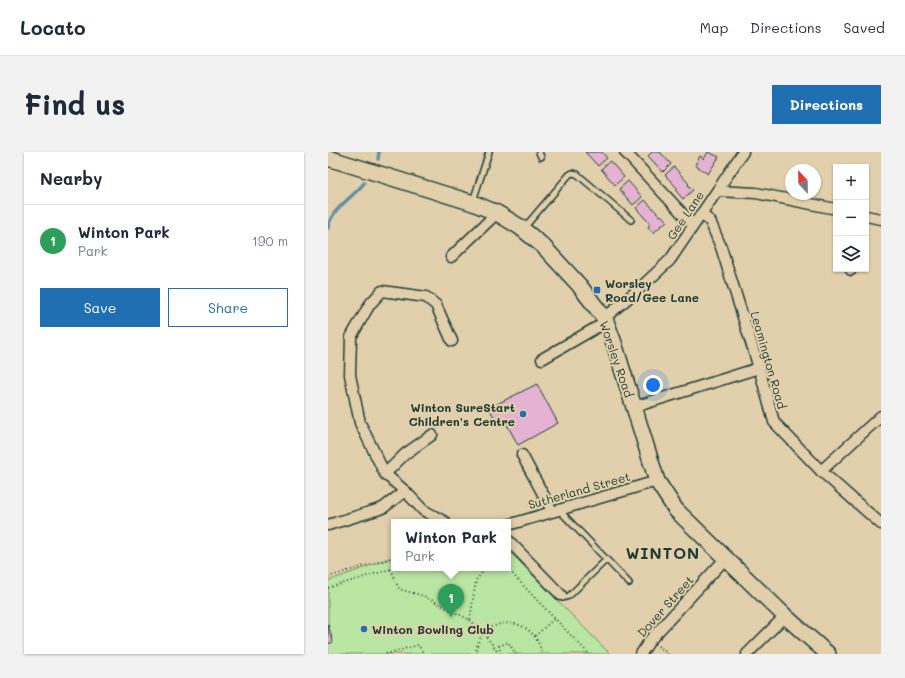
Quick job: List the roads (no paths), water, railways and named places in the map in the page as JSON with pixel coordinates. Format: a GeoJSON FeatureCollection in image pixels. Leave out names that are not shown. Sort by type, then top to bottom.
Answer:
{"type":"FeatureCollection","features":[{"type":"Feature","properties":{"kind":"main road","name":"Worsley Road"},"geometry":{"type":"LineString","coordinates":[[328,158],[473,203],[497,213],[523,229],[543,246],[579,285],[604,319],[614,343],[658,481],[676,510],[785,616],[828,654]]}},
{"type":"Feature","properties":{"kind":"street"},"geometry":{"type":"LineString","coordinates":[[625,152],[693,225]]}},
{"type":"Feature","properties":{"kind":"street"},"geometry":{"type":"LineString","coordinates":[[717,191],[741,153]]}},
{"type":"Feature","properties":{"kind":"street","name":"Gee Lane"},"geometry":{"type":"LineString","coordinates":[[542,359],[599,326],[604,319],[670,260],[717,191],[756,193],[833,208]]}},
{"type":"Feature","properties":{"kind":"street"},"geometry":{"type":"LineString","coordinates":[[451,257],[497,213]]}},
{"type":"Feature","properties":{"kind":"street","name":"Leamington Road"},"geometry":{"type":"LineString","coordinates":[[702,214],[710,221],[721,247],[759,368],[774,422],[821,471],[881,524]]}},
{"type":"Feature","properties":{"kind":"street"},"geometry":{"type":"LineString","coordinates":[[869,217],[881,219]]}},
{"type":"Feature","properties":{"kind":"street"},"geometry":{"type":"LineString","coordinates":[[440,519],[423,510],[385,474],[360,423],[350,375],[351,337],[370,304],[382,291],[426,297],[436,305],[452,341]]}},
{"type":"Feature","properties":{"kind":"street"},"geometry":{"type":"LineString","coordinates":[[634,407],[759,368]]}},
{"type":"Feature","properties":{"kind":"street"},"geometry":{"type":"LineString","coordinates":[[821,471],[881,416]]}},
{"type":"Feature","properties":{"kind":"street"},"geometry":{"type":"LineString","coordinates":[[385,474],[405,454],[432,435]]}},
{"type":"Feature","properties":{"kind":"street"},"geometry":{"type":"LineString","coordinates":[[522,455],[555,510]]}},
{"type":"Feature","properties":{"kind":"street","name":"Sutherland Street"},"geometry":{"type":"LineString","coordinates":[[511,524],[658,481]]}},
{"type":"Feature","properties":{"kind":"street"},"geometry":{"type":"LineString","coordinates":[[328,525],[383,508],[405,492]]}},
{"type":"Feature","properties":{"kind":"street"},"geometry":{"type":"LineString","coordinates":[[511,543],[561,595]]}},
{"type":"Feature","properties":{"kind":"street","name":"Dover Street"},"geometry":{"type":"LineString","coordinates":[[641,654],[650,640],[726,558]]}},
{"type":"Feature","properties":{"kind":"street"},"geometry":{"type":"LineString","coordinates":[[747,654],[785,616]]}},
{"type":"Feature","properties":{"kind":"lane"},"geometry":{"type":"LineString","coordinates":[[473,203],[489,152]]}},
{"type":"Feature","properties":{"kind":"lane"},"geometry":{"type":"LineString","coordinates":[[523,229],[568,175],[572,173],[577,174],[631,220]]}},
{"type":"Feature","properties":{"kind":"lane"},"geometry":{"type":"LineString","coordinates":[[555,510],[629,583]]}},
{"type":"Feature","properties":{"kind":"lane"},"geometry":{"type":"LineString","coordinates":[[561,595],[563,598],[569,596],[606,560]]}},
{"type":"Feature","properties":{"kind":"waterway"},"geometry":{"type":"LineString","coordinates":[[378,159],[379,152]]}},
{"type":"Feature","properties":{"kind":"waterway"},"geometry":{"type":"LineString","coordinates":[[328,228],[333,215],[364,183]]}},
{"type":"Feature","properties":{"kind":"place","name":"Worsley Road/Gee Lane"},"geometry":{"type":"Point","coordinates":[597,290]}},
{"type":"Feature","properties":{"kind":"place","name":"Winton SureStart Children's Centre"},"geometry":{"type":"Point","coordinates":[523,414]}},
{"type":"Feature","properties":{"kind":"place","name":"Winton Park"},"geometry":{"type":"Point","coordinates":[451,617]}},
{"type":"Feature","properties":{"kind":"place","name":"Winton Bowling Club"},"geometry":{"type":"Point","coordinates":[364,629]}},
{"type":"Feature","properties":{"kind":"district","name":"WINTON"},"geometry":{"type":"Point","coordinates":[663,552]}}]}
